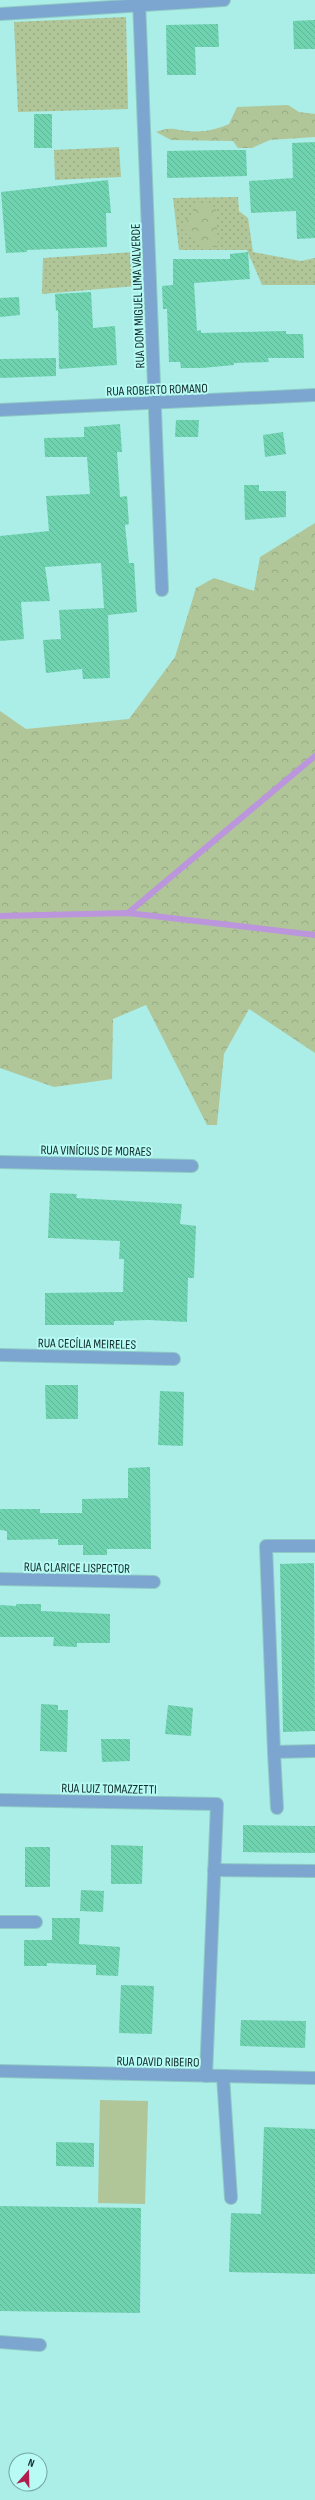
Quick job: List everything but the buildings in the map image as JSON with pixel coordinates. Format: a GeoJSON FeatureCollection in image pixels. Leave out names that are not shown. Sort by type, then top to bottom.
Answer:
{"type":"FeatureCollection","features":[{"type":"Feature","properties":{"kind":"street"},"geometry":{"type":"LineString","coordinates":[[0,14],[140,3],[224,0]]}},
{"type":"Feature","properties":{"kind":"street","name":"RUA DOM MIGUEL LIMA VALVERDE"},"geometry":{"type":"LineString","coordinates":[[140,3],[162,590]]}},
{"type":"Feature","properties":{"kind":"street","name":"RUA ROBERTO ROMANO"},"geometry":{"type":"LineString","coordinates":[[0,410],[155,404],[315,395]]}},
{"type":"Feature","properties":{"kind":"street","name":"RUA VINÍCIUS DE MORAES"},"geometry":{"type":"LineString","coordinates":[[0,1162],[192,1166]]}},
{"type":"Feature","properties":{"kind":"street","name":"RUA CECÍLIA MEIRELES"},"geometry":{"type":"LineString","coordinates":[[0,1355],[174,1359]]}},
{"type":"Feature","properties":{"kind":"street"},"geometry":{"type":"LineString","coordinates":[[277,1808],[266,1546],[315,1546]]}},
{"type":"Feature","properties":{"kind":"street","name":"RUA CLARICE LISPECTOR"},"geometry":{"type":"LineString","coordinates":[[0,1579],[154,1582]]}},
{"type":"Feature","properties":{"kind":"street"},"geometry":{"type":"LineString","coordinates":[[274,1752],[315,1751]]}},
{"type":"Feature","properties":{"kind":"street","name":"RUA LUIZ TOMAZZETTI"},"geometry":{"type":"LineString","coordinates":[[0,1800],[217,1804],[214,1870]]}},
{"type":"Feature","properties":{"kind":"street"},"geometry":{"type":"LineString","coordinates":[[206,2076],[214,1870],[315,1871]]}},
{"type":"Feature","properties":{"kind":"street"},"geometry":{"type":"LineString","coordinates":[[0,1922],[36,1922]]}},
{"type":"Feature","properties":{"kind":"street","name":"RUA DAVID RIBEIRO"},"geometry":{"type":"LineString","coordinates":[[0,2071],[315,2078]]}},
{"type":"Feature","properties":{"kind":"street"},"geometry":{"type":"LineString","coordinates":[[223,2076],[231,2198]]}},
{"type":"Feature","properties":{"kind":"street"},"geometry":{"type":"LineString","coordinates":[[0,2342],[40,2345]]}},
{"type":"Feature","properties":{"kind":"green space"},"geometry":{"type":"Polygon","coordinates":[[[126,17],[128,109],[18,112],[14,22],[126,17]]]}},
{"type":"Feature","properties":{"kind":"green space"},"geometry":{"type":"Polygon","coordinates":[[[288,105],[299,112],[315,114],[315,137],[270,140],[252,148],[238,148],[233,141],[171,140],[156,132],[170,129],[194,131],[210,130],[229,124],[237,107],[288,105]]]}},
{"type":"Feature","properties":{"kind":"green space"},"geometry":{"type":"Polygon","coordinates":[[[119,147],[121,177],[55,180],[54,150],[119,147]]]}},
{"type":"Feature","properties":{"kind":"green space"},"geometry":{"type":"Polygon","coordinates":[[[238,197],[239,211],[248,218],[253,252],[301,261],[315,258],[315,285],[262,285],[247,250],[179,250],[173,198],[238,197]]]}},
{"type":"Feature","properties":{"kind":"green space"},"geometry":{"type":"Polygon","coordinates":[[[211,204],[216,209],[218,247],[204,247],[185,233],[186,220],[195,210],[194,205],[211,204]]]}},
{"type":"Feature","properties":{"kind":"green space"},"geometry":{"type":"Polygon","coordinates":[[[133,252],[136,286],[42,294],[43,258],[133,252]]]}},
{"type":"Feature","properties":{"kind":"green space"},"geometry":{"type":"Polygon","coordinates":[[[315,523],[315,1053],[249,1009],[224,1054],[217,1125],[207,1125],[146,1005],[113,1019],[112,1079],[54,1087],[0,1068],[0,711],[26,729],[129,719],[175,657],[196,588],[214,578],[254,591],[260,557],[315,523]]]}},
{"type":"Feature","properties":{"kind":"green space"},"geometry":{"type":"Polygon","coordinates":[[[100,2100],[148,2101],[145,2204],[98,2203],[100,2100]]]}},
{"type":"Feature","properties":{"kind":"waterway"},"geometry":{"type":"LineString","coordinates":[[128,913],[315,756]]}},
{"type":"Feature","properties":{"kind":"waterway"},"geometry":{"type":"LineString","coordinates":[[0,916],[128,913],[315,935]]}}]}
